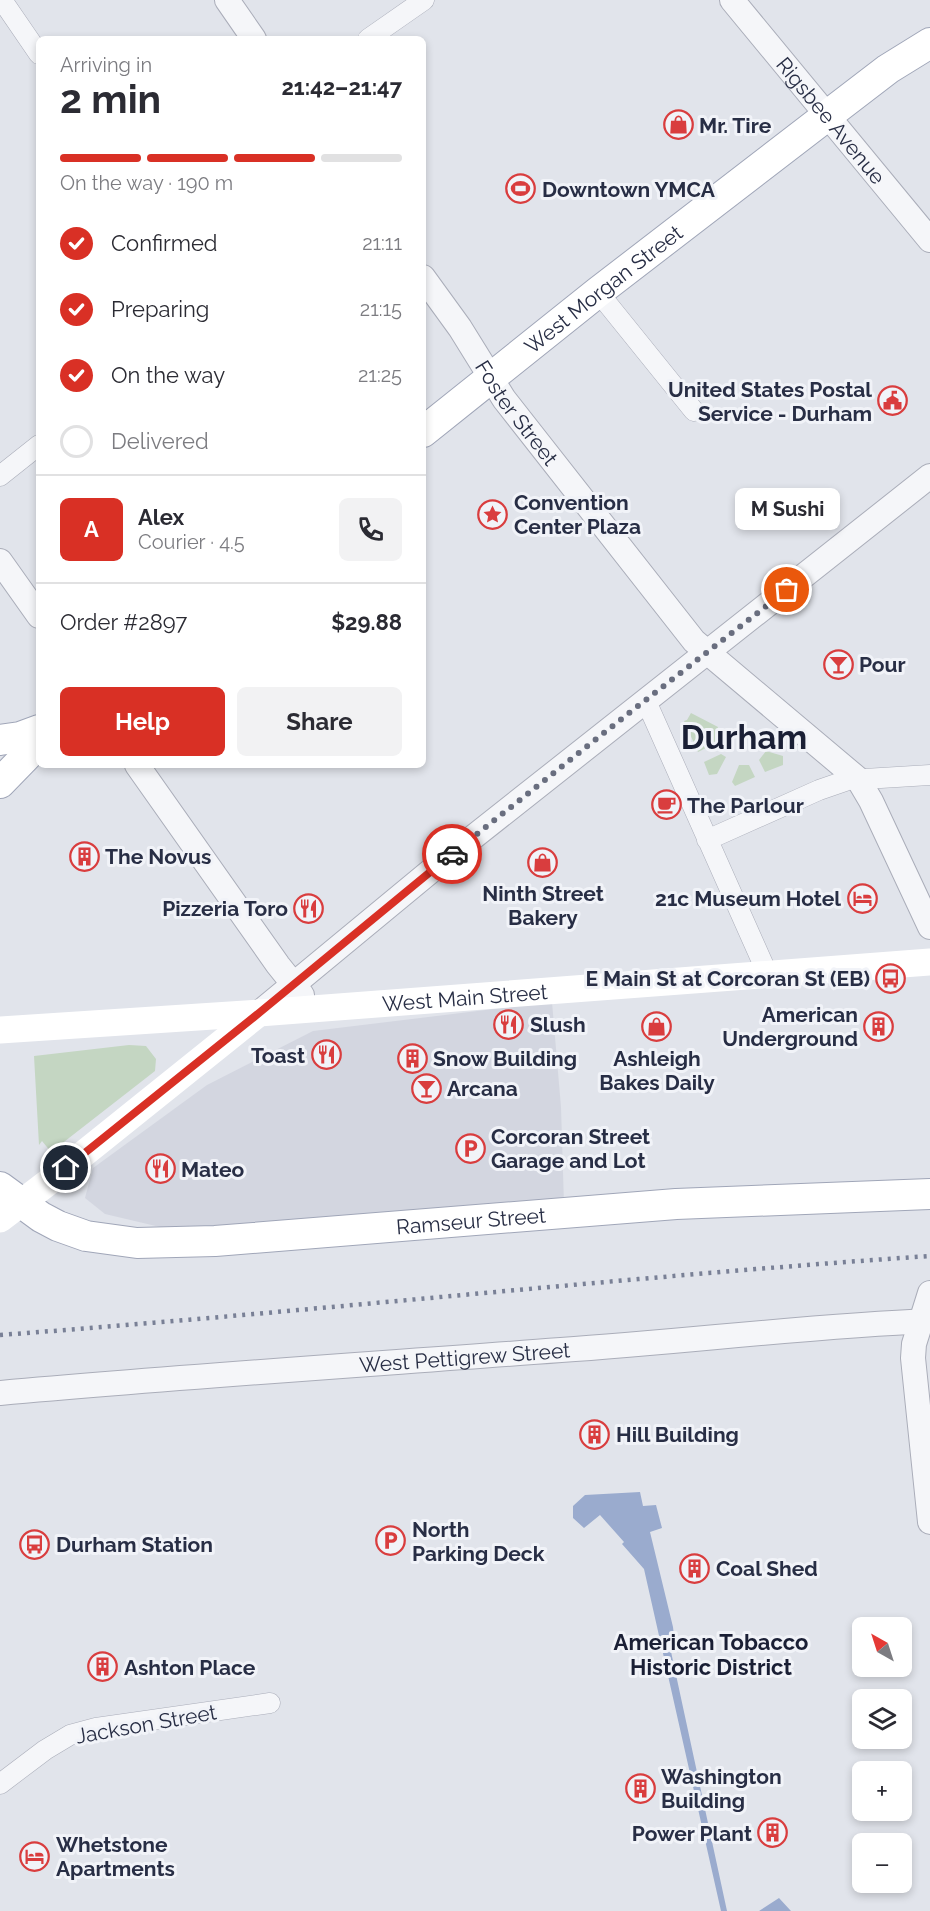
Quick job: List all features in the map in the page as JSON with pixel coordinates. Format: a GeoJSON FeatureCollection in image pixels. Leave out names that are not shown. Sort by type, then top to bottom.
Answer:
{"type":"FeatureCollection","features":[{"type":"Feature","properties":{"kind":"main road","name":"West Morgan Street"},"geometry":{"type":"LineString","coordinates":[[426,430],[598,292],[828,115],[888,69],[930,43]]}},
{"type":"Feature","properties":{"kind":"main road"},"geometry":{"type":"LineString","coordinates":[[0,740],[20,737],[36,731]]}},
{"type":"Feature","properties":{"kind":"main road"},"geometry":{"type":"LineString","coordinates":[[0,783],[36,746]]}},
{"type":"Feature","properties":{"kind":"main road","name":"West Main Street"},"geometry":{"type":"LineString","coordinates":[[0,1030],[930,963]]}},
{"type":"Feature","properties":{"kind":"main road"},"geometry":{"type":"LineString","coordinates":[[7,1203],[259,1013]]}},
{"type":"Feature","properties":{"kind":"main road","name":"Ramseur Street"},"geometry":{"type":"LineString","coordinates":[[7,1203],[86,1236],[137,1243],[161,1243],[215,1241],[676,1204],[930,1194]]}},
{"type":"Feature","properties":{"kind":"street"},"geometry":{"type":"LineString","coordinates":[[2,0],[36,50]]}},
{"type":"Feature","properties":{"kind":"street"},"geometry":{"type":"LineString","coordinates":[[227,0],[252,36]]}},
{"type":"Feature","properties":{"kind":"street"},"geometry":{"type":"LineString","coordinates":[[372,36],[424,0]]}},
{"type":"Feature","properties":{"kind":"street","name":"Rigsbee Avenue"},"geometry":{"type":"LineString","coordinates":[[732,0],[930,240]]}},
{"type":"Feature","properties":{"kind":"street","name":"Foster Street"},"geometry":{"type":"LineString","coordinates":[[426,281],[460,328],[504,399],[694,641],[858,779]]}},
{"type":"Feature","properties":{"kind":"street"},"geometry":{"type":"LineString","coordinates":[[598,292],[694,411]]}},
{"type":"Feature","properties":{"kind":"street"},"geometry":{"type":"LineString","coordinates":[[0,476],[36,447]]}},
{"type":"Feature","properties":{"kind":"street"},"geometry":{"type":"LineString","coordinates":[[259,1013],[438,865],[930,476]]}},
{"type":"Feature","properties":{"kind":"street"},"geometry":{"type":"LineString","coordinates":[[0,561],[36,612]]}},
{"type":"Feature","properties":{"kind":"street"},"geometry":{"type":"LineString","coordinates":[[646,701],[768,975]]}},
{"type":"Feature","properties":{"kind":"street"},"geometry":{"type":"LineString","coordinates":[[139,768],[313,1009]]}},
{"type":"Feature","properties":{"kind":"street"},"geometry":{"type":"LineString","coordinates":[[707,840],[819,790],[848,780],[930,775]]}},
{"type":"Feature","properties":{"kind":"street"},"geometry":{"type":"LineString","coordinates":[[858,779],[871,801],[930,927]]}},
{"type":"Feature","properties":{"kind":"street"},"geometry":{"type":"LineString","coordinates":[[930,1293],[926,1321],[914,1344],[913,1358],[930,1522]]}},
{"type":"Feature","properties":{"kind":"street","name":"West Pettigrew Street"},"geometry":{"type":"LineString","coordinates":[[0,1393],[926,1321]]}},
{"type":"Feature","properties":{"kind":"street","name":"Jackson Street"},"geometry":{"type":"LineString","coordinates":[[0,1784],[45,1750],[70,1735],[96,1728],[270,1704]]}},
{"type":"Feature","properties":{"kind":"shaded area"},"geometry":{"type":"Polygon","coordinates":[[[552,1002],[561,1107],[564,1205],[177,1231],[105,1214],[85,1198],[93,1168],[207,1085],[313,1031],[552,1002]]]}},
{"type":"Feature","properties":{"kind":"green space"},"geometry":{"type":"Polygon","coordinates":[[[691,713],[718,727],[715,736],[716,743],[698,752],[684,721],[691,713]]]}},
{"type":"Feature","properties":{"kind":"green space"},"geometry":{"type":"Polygon","coordinates":[[[766,751],[783,756],[783,765],[765,772],[759,760],[766,751]]]}},
{"type":"Feature","properties":{"kind":"green space"},"geometry":{"type":"Polygon","coordinates":[[[721,754],[726,757],[717,774],[709,775],[704,762],[721,754]]]}},
{"type":"Feature","properties":{"kind":"green space"},"geometry":{"type":"Polygon","coordinates":[[[739,765],[749,765],[755,777],[735,786],[732,782],[739,765]]]}},
{"type":"Feature","properties":{"kind":"green space"},"geometry":{"type":"Polygon","coordinates":[[[129,1045],[146,1046],[156,1059],[155,1071],[51,1152],[42,1141],[39,1145],[34,1056],[129,1045]]]}},
{"type":"Feature","properties":{"kind":"water"},"geometry":{"type":"Polygon","coordinates":[[[640,1492],[643,1506],[656,1505],[662,1528],[650,1532],[673,1627],[675,1645],[670,1647],[727,1911],[721,1911],[644,1569],[600,1515],[584,1528],[573,1518],[573,1506],[585,1495],[640,1492]]]}},
{"type":"Feature","properties":{"kind":"water"},"geometry":{"type":"Polygon","coordinates":[[[779,1898],[791,1911],[759,1911],[779,1898]]]}},
{"type":"Feature","properties":{"kind":"railway"},"geometry":{"type":"LineString","coordinates":[[0,1335],[814,1264],[930,1256]]}},
{"type":"Feature","properties":{"kind":"way so far"},"geometry":{"type":"LineString","coordinates":[[452,854],[787,590]]}},
{"type":"Feature","properties":{"kind":"place","name":"Mr. Tire"},"geometry":{"type":"Point","coordinates":[678,125]}},
{"type":"Feature","properties":{"kind":"place","name":"Downtown YMCA"},"geometry":{"type":"Point","coordinates":[521,189]}},
{"type":"Feature","properties":{"kind":"place","name":"United States Postal Service - Durham"},"geometry":{"type":"Point","coordinates":[893,401]}},
{"type":"Feature","properties":{"kind":"place","name":"Convention Center Plaza"},"geometry":{"type":"Point","coordinates":[493,514]}},
{"type":"Feature","properties":{"kind":"place","name":"M Sushi"},"geometry":{"type":"Point","coordinates":[787,590]}},
{"type":"Feature","properties":{"kind":"place","name":"Pour"},"geometry":{"type":"Point","coordinates":[838,664]}},
{"type":"Feature","properties":{"kind":"place","name":"The Parlour"},"geometry":{"type":"Point","coordinates":[666,805]}},
{"type":"Feature","properties":{"kind":"place","name":"The Novus"},"geometry":{"type":"Point","coordinates":[84,856]}},
{"type":"Feature","properties":{"kind":"place","name":"Ninth Street Bakery"},"geometry":{"type":"Point","coordinates":[543,862]}},
{"type":"Feature","properties":{"kind":"place","name":"21c Museum Hotel"},"geometry":{"type":"Point","coordinates":[862,898]}},
{"type":"Feature","properties":{"kind":"place","name":"Pizzeria Toro"},"geometry":{"type":"Point","coordinates":[309,908]}},
{"type":"Feature","properties":{"kind":"place","name":"E Main St at Corcoran St (EB)"},"geometry":{"type":"Point","coordinates":[891,978]}},
{"type":"Feature","properties":{"kind":"place","name":"Slush"},"geometry":{"type":"Point","coordinates":[509,1024]}},
{"type":"Feature","properties":{"kind":"place","name":"American Underground"},"geometry":{"type":"Point","coordinates":[879,1026]}},
{"type":"Feature","properties":{"kind":"place","name":"Ashleigh Bakes Daily"},"geometry":{"type":"Point","coordinates":[657,1027]}},
{"type":"Feature","properties":{"kind":"place","name":"Toast"},"geometry":{"type":"Point","coordinates":[326,1055]}},
{"type":"Feature","properties":{"kind":"place","name":"Snow Building"},"geometry":{"type":"Point","coordinates":[412,1058]}},
{"type":"Feature","properties":{"kind":"place","name":"Arcana"},"geometry":{"type":"Point","coordinates":[426,1088]}},
{"type":"Feature","properties":{"kind":"place","name":"Corcoran Street Garage and Lot"},"geometry":{"type":"Point","coordinates":[470,1148]}},
{"type":"Feature","properties":{"kind":"place","name":"Mateo"},"geometry":{"type":"Point","coordinates":[160,1169]}},
{"type":"Feature","properties":{"kind":"place","name":"Hill Building"},"geometry":{"type":"Point","coordinates":[595,1434]}},
{"type":"Feature","properties":{"kind":"place","name":"North Parking Deck"},"geometry":{"type":"Point","coordinates":[391,1541]}},
{"type":"Feature","properties":{"kind":"place","name":"Durham Station"},"geometry":{"type":"Point","coordinates":[35,1544]}},
{"type":"Feature","properties":{"kind":"place","name":"Coal Shed"},"geometry":{"type":"Point","coordinates":[695,1568]}},
{"type":"Feature","properties":{"kind":"place","name":"Ashton Place"},"geometry":{"type":"Point","coordinates":[103,1667]}},
{"type":"Feature","properties":{"kind":"place","name":"Washington Building"},"geometry":{"type":"Point","coordinates":[640,1788]}},
{"type":"Feature","properties":{"kind":"place","name":"Power Plant"},"geometry":{"type":"Point","coordinates":[773,1833]}},
{"type":"Feature","properties":{"kind":"place","name":"Whetstone Apartments"},"geometry":{"type":"Point","coordinates":[35,1856]}},
{"type":"Feature","properties":{"kind":"district","name":"Durham"},"geometry":{"type":"Point","coordinates":[744,737]}},
{"type":"Feature","properties":{"kind":"district","name":"American Tobacco Historic District"},"geometry":{"type":"Point","coordinates":[711,1655]}},
{"type":"Feature","properties":{"kind":"route"},"geometry":{"type":"LineString","coordinates":[[66,1168],[203,1059],[452,854]]}}]}
